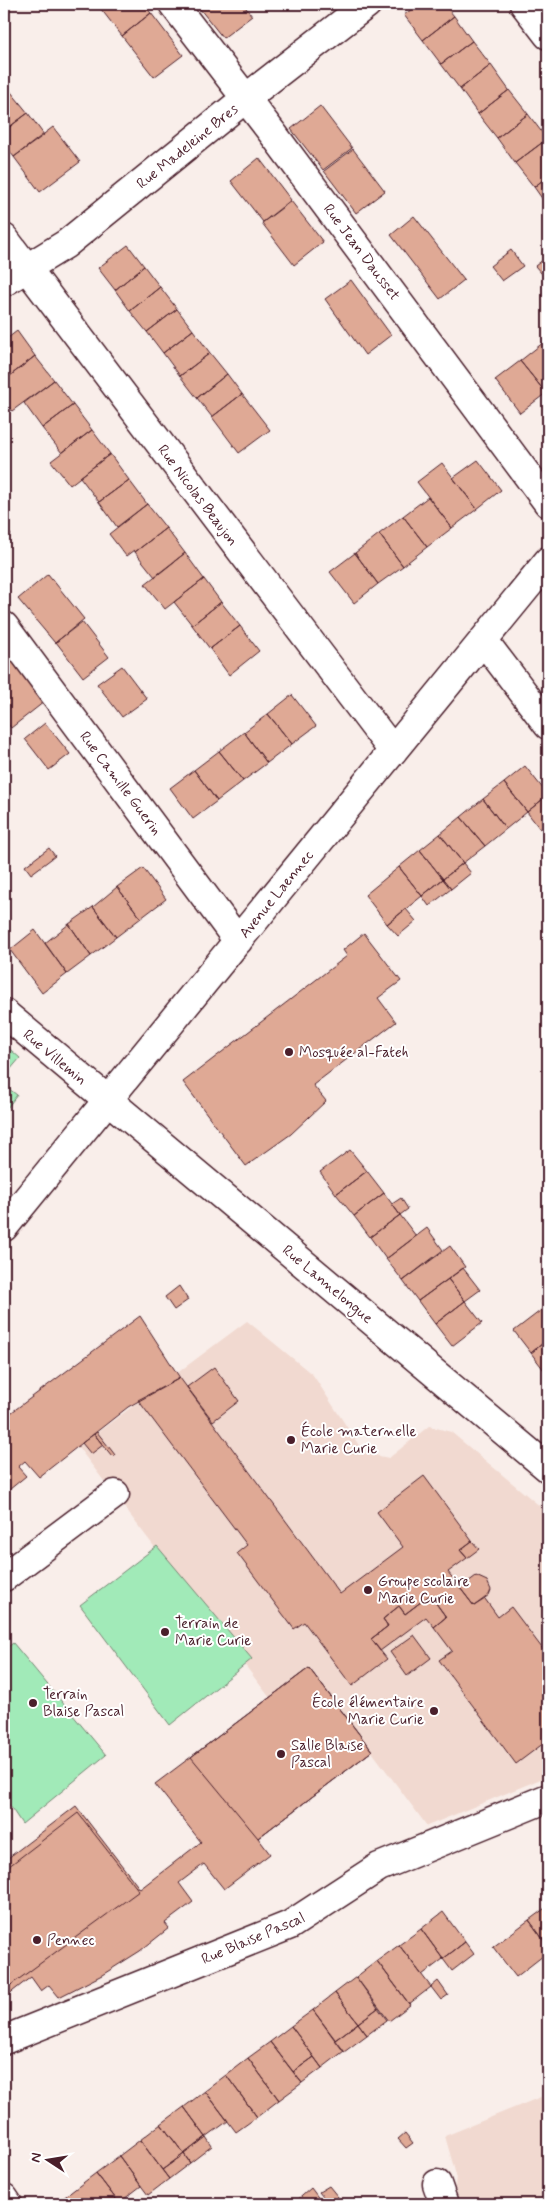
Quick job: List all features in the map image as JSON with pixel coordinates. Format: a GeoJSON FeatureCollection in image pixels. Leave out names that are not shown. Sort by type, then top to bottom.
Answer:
{"type":"FeatureCollection","features":[{"type":"Feature","properties":{"kind":"street","name":"Rue Jean Dausset"},"geometry":{"type":"LineString","coordinates":[[173,4],[246,98],[548,503]]}},
{"type":"Feature","properties":{"kind":"street","name":"Rue Madeleine Bres"},"geometry":{"type":"LineString","coordinates":[[15,275],[66,244],[246,98],[368,4]]}},
{"type":"Feature","properties":{"kind":"street"},"geometry":{"type":"LineString","coordinates":[[524,4],[548,35]]}},
{"type":"Feature","properties":{"kind":"street","name":"Rue Nicolas Beaujon"},"geometry":{"type":"LineString","coordinates":[[4,238],[15,275],[393,751]]}},
{"type":"Feature","properties":{"kind":"street","name":"Avenue Laennec"},"geometry":{"type":"LineString","coordinates":[[4,1227],[548,561]]}},
{"type":"Feature","properties":{"kind":"street","name":"Rue Camille Guerin"},"geometry":{"type":"LineString","coordinates":[[4,626],[238,941]]}},
{"type":"Feature","properties":{"kind":"street"},"geometry":{"type":"LineString","coordinates":[[484,641],[548,725]]}},
{"type":"Feature","properties":{"kind":"street","name":"Rue Villemin"},"geometry":{"type":"LineString","coordinates":[[4,1013],[107,1100]]}},
{"type":"Feature","properties":{"kind":"street","name":"Rue Lannelongue"},"geometry":{"type":"LineString","coordinates":[[107,1100],[548,1468]]}},
{"type":"Feature","properties":{"kind":"street"},"geometry":{"type":"LineString","coordinates":[[4,1577],[114,1494]]}},
{"type":"Feature","properties":{"kind":"street","name":"Rue Blaise Pascal"},"geometry":{"type":"LineString","coordinates":[[4,2040],[283,1928],[322,1906],[380,1867],[548,1798]]}},
{"type":"Feature","properties":{"kind":"street"},"geometry":{"type":"LineString","coordinates":[[4,2198],[8,2204]]}},
{"type":"Feature","properties":{"kind":"shaded area","name":"Groupe scolaire Marie Curie"},"geometry":{"type":"Polygon","coordinates":[[[247,1321],[313,1375],[364,1453],[389,1458],[429,1426],[451,1432],[548,1513],[548,1776],[427,1826],[310,1668],[270,1698],[78,1447],[247,1321]]]}},
{"type":"Feature","properties":{"kind":"shaded area"},"geometry":{"type":"Polygon","coordinates":[[[548,2094],[548,2204],[460,2204],[455,2187],[456,2175],[445,2136],[548,2094]]]}},
{"type":"Feature","properties":{"kind":"green space"},"geometry":{"type":"Polygon","coordinates":[[[4,1044],[20,1058],[4,1077],[4,1044]]]}},
{"type":"Feature","properties":{"kind":"green space"},"geometry":{"type":"Polygon","coordinates":[[[4,1085],[17,1095],[4,1112],[4,1085]]]}},
{"type":"Feature","properties":{"kind":"green space","name":"Terrain de Marie Curie"},"geometry":{"type":"Polygon","coordinates":[[[157,1546],[252,1659],[170,1725],[80,1605],[157,1546]]]}},
{"type":"Feature","properties":{"kind":"green space","name":"Terrain Blaise Pascal"},"geometry":{"type":"Polygon","coordinates":[[[13,1643],[106,1755],[22,1824],[4,1797],[4,1650],[13,1643]]]}},
{"type":"Feature","properties":{"kind":"building"},"geometry":{"type":"Polygon","coordinates":[[[97,4],[143,4],[151,13],[122,36],[97,4]]]}},
{"type":"Feature","properties":{"kind":"building"},"geometry":{"type":"Polygon","coordinates":[[[196,4],[243,4],[252,16],[223,38],[196,4]]]}},
{"type":"Feature","properties":{"kind":"building"},"geometry":{"type":"Polygon","coordinates":[[[419,4],[444,4],[454,16],[423,40],[404,15],[419,4]]]}},
{"type":"Feature","properties":{"kind":"building"},"geometry":{"type":"Polygon","coordinates":[[[151,13],[183,55],[154,77],[122,36],[151,13]]]}},
{"type":"Feature","properties":{"kind":"building"},"geometry":{"type":"Polygon","coordinates":[[[454,16],[472,41],[441,64],[423,40],[454,16]]]}},
{"type":"Feature","properties":{"kind":"building"},"geometry":{"type":"Polygon","coordinates":[[[472,41],[491,65],[460,89],[441,64],[472,41]]]}},
{"type":"Feature","properties":{"kind":"building"},"geometry":{"type":"Polygon","coordinates":[[[491,65],[509,90],[478,114],[460,89],[491,65]]]}},
{"type":"Feature","properties":{"kind":"building"},"geometry":{"type":"Polygon","coordinates":[[[4,82],[11,92],[4,97],[4,82]]]}},
{"type":"Feature","properties":{"kind":"building"},"geometry":{"type":"Polygon","coordinates":[[[509,90],[528,114],[497,138],[478,114],[509,90]]]}},
{"type":"Feature","properties":{"kind":"building"},"geometry":{"type":"Polygon","coordinates":[[[11,92],[28,113],[4,131],[4,97],[11,92]]]}},
{"type":"Feature","properties":{"kind":"building"},"geometry":{"type":"Polygon","coordinates":[[[320,106],[352,148],[323,170],[291,129],[320,106]]]}},
{"type":"Feature","properties":{"kind":"building"},"geometry":{"type":"Polygon","coordinates":[[[28,113],[44,135],[14,157],[4,144],[4,131],[28,113]]]}},
{"type":"Feature","properties":{"kind":"building"},"geometry":{"type":"Polygon","coordinates":[[[528,114],[547,139],[515,163],[497,138],[528,114]]]}},
{"type":"Feature","properties":{"kind":"building"},"geometry":{"type":"Polygon","coordinates":[[[53,127],[80,162],[40,192],[14,157],[53,127]]]}},
{"type":"Feature","properties":{"kind":"building"},"geometry":{"type":"Polygon","coordinates":[[[547,139],[548,176],[534,187],[515,163],[547,139]]]}},
{"type":"Feature","properties":{"kind":"building"},"geometry":{"type":"Polygon","coordinates":[[[353,149],[385,191],[356,213],[324,171],[353,149]]]}},
{"type":"Feature","properties":{"kind":"building"},"geometry":{"type":"Polygon","coordinates":[[[259,158],[291,200],[263,222],[231,181],[259,158]]]}},
{"type":"Feature","properties":{"kind":"building"},"geometry":{"type":"Polygon","coordinates":[[[548,176],[548,207],[534,187],[548,176]]]}},
{"type":"Feature","properties":{"kind":"building"},"geometry":{"type":"Polygon","coordinates":[[[291,201],[323,242],[294,265],[262,223],[291,201]]]}},
{"type":"Feature","properties":{"kind":"building"},"geometry":{"type":"Polygon","coordinates":[[[414,216],[464,280],[440,299],[391,235],[414,216]]]}},
{"type":"Feature","properties":{"kind":"building"},"geometry":{"type":"Polygon","coordinates":[[[128,245],[144,266],[115,290],[98,268],[128,245]]]}},
{"type":"Feature","properties":{"kind":"building"},"geometry":{"type":"Polygon","coordinates":[[[511,250],[523,266],[502,281],[490,266],[511,250]]]}},
{"type":"Feature","properties":{"kind":"building"},"geometry":{"type":"Polygon","coordinates":[[[548,256],[548,270],[542,274],[535,266],[548,256]]]}},
{"type":"Feature","properties":{"kind":"building"},"geometry":{"type":"Polygon","coordinates":[[[144,266],[160,287],[130,311],[115,290],[144,266]]]}},
{"type":"Feature","properties":{"kind":"building"},"geometry":{"type":"Polygon","coordinates":[[[351,280],[391,335],[365,355],[325,299],[351,280]]]}},
{"type":"Feature","properties":{"kind":"building"},"geometry":{"type":"Polygon","coordinates":[[[160,287],[177,309],[147,332],[130,311],[160,287]]]}},
{"type":"Feature","properties":{"kind":"building"},"geometry":{"type":"Polygon","coordinates":[[[177,309],[193,330],[163,353],[147,332],[177,309]]]}},
{"type":"Feature","properties":{"kind":"building"},"geometry":{"type":"Polygon","coordinates":[[[193,330],[210,353],[180,376],[163,353],[193,330]]]}},
{"type":"Feature","properties":{"kind":"building"},"geometry":{"type":"Polygon","coordinates":[[[17,331],[35,356],[6,379],[4,376],[4,341],[17,331]]]}},
{"type":"Feature","properties":{"kind":"building"},"geometry":{"type":"Polygon","coordinates":[[[544,342],[548,347],[548,392],[546,393],[520,361],[544,342]]]}},
{"type":"Feature","properties":{"kind":"building"},"geometry":{"type":"Polygon","coordinates":[[[210,353],[227,374],[197,398],[180,376],[210,353]]]}},
{"type":"Feature","properties":{"kind":"building"},"geometry":{"type":"Polygon","coordinates":[[[35,356],[54,380],[12,411],[4,400],[4,384],[7,381],[6,379],[35,356]]]}},
{"type":"Feature","properties":{"kind":"building"},"geometry":{"type":"Polygon","coordinates":[[[520,361],[546,393],[520,413],[495,380],[520,361]]]}},
{"type":"Feature","properties":{"kind":"building"},"geometry":{"type":"Polygon","coordinates":[[[227,374],[242,394],[212,417],[197,398],[227,374]]]}},
{"type":"Feature","properties":{"kind":"building"},"geometry":{"type":"Polygon","coordinates":[[[54,380],[73,405],[42,428],[24,403],[54,380]]]}},
{"type":"Feature","properties":{"kind":"building"},"geometry":{"type":"Polygon","coordinates":[[[242,394],[270,430],[239,453],[212,417],[242,394]]]}},
{"type":"Feature","properties":{"kind":"building"},"geometry":{"type":"Polygon","coordinates":[[[73,405],[92,430],[62,453],[42,428],[73,405]]]}},
{"type":"Feature","properties":{"kind":"building"},"geometry":{"type":"Polygon","coordinates":[[[92,430],[110,454],[70,485],[51,461],[92,430]]]}},
{"type":"Feature","properties":{"kind":"building"},"geometry":{"type":"Polygon","coordinates":[[[110,454],[129,480],[99,502],[80,477],[110,454]]]}},
{"type":"Feature","properties":{"kind":"building"},"geometry":{"type":"Polygon","coordinates":[[[478,460],[501,490],[477,509],[453,478],[478,460]]]}},
{"type":"Feature","properties":{"kind":"building"},"geometry":{"type":"Polygon","coordinates":[[[442,463],[477,509],[452,528],[417,482],[442,463]]]}},
{"type":"Feature","properties":{"kind":"building"},"geometry":{"type":"Polygon","coordinates":[[[129,480],[147,504],[117,527],[99,502],[129,480]]]}},
{"type":"Feature","properties":{"kind":"building"},"geometry":{"type":"Polygon","coordinates":[[[428,497],[452,528],[427,547],[403,516],[428,497]]]}},
{"type":"Feature","properties":{"kind":"building"},"geometry":{"type":"Polygon","coordinates":[[[147,504],[166,528],[135,552],[134,550],[126,556],[109,534],[147,504]]]}},
{"type":"Feature","properties":{"kind":"building"},"geometry":{"type":"Polygon","coordinates":[[[403,516],[427,547],[403,566],[379,534],[403,516]]]}},
{"type":"Feature","properties":{"kind":"building"},"geometry":{"type":"Polygon","coordinates":[[[4,526],[11,535],[4,541],[4,526]]]}},
{"type":"Feature","properties":{"kind":"building"},"geometry":{"type":"Polygon","coordinates":[[[166,528],[185,553],[155,577],[135,552],[166,528]]]}},
{"type":"Feature","properties":{"kind":"building"},"geometry":{"type":"Polygon","coordinates":[[[379,534],[403,566],[378,584],[355,553],[379,534]]]}},
{"type":"Feature","properties":{"kind":"building"},"geometry":{"type":"Polygon","coordinates":[[[185,553],[204,579],[165,609],[145,584],[185,553]]]}},
{"type":"Feature","properties":{"kind":"building"},"geometry":{"type":"Polygon","coordinates":[[[355,553],[378,584],[354,603],[330,572],[355,553]]]}},
{"type":"Feature","properties":{"kind":"building"},"geometry":{"type":"Polygon","coordinates":[[[48,574],[84,619],[55,643],[18,599],[48,574]]]}},
{"type":"Feature","properties":{"kind":"building"},"geometry":{"type":"Polygon","coordinates":[[[204,579],[221,602],[192,625],[174,602],[204,579]]]}},
{"type":"Feature","properties":{"kind":"building"},"geometry":{"type":"Polygon","coordinates":[[[221,602],[240,626],[210,649],[192,625],[221,602]]]}},
{"type":"Feature","properties":{"kind":"building"},"geometry":{"type":"Polygon","coordinates":[[[82,622],[109,657],[83,677],[56,642],[82,622]]]}},
{"type":"Feature","properties":{"kind":"building"},"geometry":{"type":"Polygon","coordinates":[[[240,626],[259,651],[229,675],[210,649],[240,626]]]}},
{"type":"Feature","properties":{"kind":"building"},"geometry":{"type":"Polygon","coordinates":[[[4,648],[12,659],[4,665],[4,648]]]}},
{"type":"Feature","properties":{"kind":"building"},"geometry":{"type":"Polygon","coordinates":[[[12,659],[44,702],[11,728],[4,718],[4,665],[12,659]]]}},
{"type":"Feature","properties":{"kind":"building"},"geometry":{"type":"Polygon","coordinates":[[[122,666],[147,699],[122,717],[97,684],[122,666]]]}},
{"type":"Feature","properties":{"kind":"building"},"geometry":{"type":"Polygon","coordinates":[[[292,695],[316,726],[292,744],[268,714],[292,695]]]}},
{"type":"Feature","properties":{"kind":"building"},"geometry":{"type":"Polygon","coordinates":[[[268,714],[292,744],[267,763],[244,732],[268,714]]]}},
{"type":"Feature","properties":{"kind":"building"},"geometry":{"type":"Polygon","coordinates":[[[45,723],[70,754],[49,770],[25,739],[45,723]]]}},
{"type":"Feature","properties":{"kind":"building"},"geometry":{"type":"Polygon","coordinates":[[[244,732],[267,763],[243,781],[219,751],[244,732]]]}},
{"type":"Feature","properties":{"kind":"building"},"geometry":{"type":"Polygon","coordinates":[[[219,751],[243,781],[217,801],[194,770],[219,751]]]}},
{"type":"Feature","properties":{"kind":"building"},"geometry":{"type":"Polygon","coordinates":[[[525,766],[548,795],[527,812],[504,783],[525,766]]]}},
{"type":"Feature","properties":{"kind":"building"},"geometry":{"type":"Polygon","coordinates":[[[194,770],[217,801],[193,819],[170,788],[194,770]]]}},
{"type":"Feature","properties":{"kind":"building"},"geometry":{"type":"Polygon","coordinates":[[[504,783],[527,812],[506,829],[483,799],[504,783]]]}},
{"type":"Feature","properties":{"kind":"building"},"geometry":{"type":"Polygon","coordinates":[[[548,795],[548,823],[540,829],[527,812],[548,795]]]}},
{"type":"Feature","properties":{"kind":"building"},"geometry":{"type":"Polygon","coordinates":[[[483,799],[506,829],[485,846],[461,817],[483,799]]]}},
{"type":"Feature","properties":{"kind":"building"},"geometry":{"type":"Polygon","coordinates":[[[461,817],[485,846],[463,863],[440,834],[461,817]]]}},
{"type":"Feature","properties":{"kind":"building"},"geometry":{"type":"Polygon","coordinates":[[[440,834],[463,863],[443,879],[420,850],[440,834]]]}},
{"type":"Feature","properties":{"kind":"building"},"geometry":{"type":"Polygon","coordinates":[[[49,848],[55,856],[31,874],[25,866],[49,848]]]}},
{"type":"Feature","properties":{"kind":"building"},"geometry":{"type":"Polygon","coordinates":[[[420,850],[443,879],[422,896],[399,867],[420,850]]]}},
{"type":"Feature","properties":{"kind":"building"},"geometry":{"type":"Polygon","coordinates":[[[463,863],[471,873],[451,889],[443,879],[463,863]]]}},
{"type":"Feature","properties":{"kind":"building"},"geometry":{"type":"Polygon","coordinates":[[[399,867],[422,896],[387,924],[365,895],[399,867]]]}},
{"type":"Feature","properties":{"kind":"building"},"geometry":{"type":"Polygon","coordinates":[[[143,868],[166,899],[141,918],[117,887],[143,868]]]}},
{"type":"Feature","properties":{"kind":"building"},"geometry":{"type":"Polygon","coordinates":[[[443,879],[451,889],[429,906],[422,896],[443,879]]]}},
{"type":"Feature","properties":{"kind":"building"},"geometry":{"type":"Polygon","coordinates":[[[117,887],[141,918],[116,937],[93,907],[117,887]]]}},
{"type":"Feature","properties":{"kind":"building"},"geometry":{"type":"Polygon","coordinates":[[[93,907],[116,937],[91,956],[69,924],[93,907]]]}},
{"type":"Feature","properties":{"kind":"building"},"geometry":{"type":"Polygon","coordinates":[[[406,909],[416,921],[398,936],[387,924],[406,909]]]}},
{"type":"Feature","properties":{"kind":"building"},"geometry":{"type":"Polygon","coordinates":[[[69,924],[91,956],[67,974],[45,943],[69,924]]]}},
{"type":"Feature","properties":{"kind":"building"},"geometry":{"type":"Polygon","coordinates":[[[35,930],[67,974],[42,993],[10,950],[35,930]]]}},
{"type":"Feature","properties":{"kind":"building","name":"Mosquée al-Fateh"},"geometry":{"type":"Polygon","coordinates":[[[364,933],[401,981],[378,998],[396,1022],[313,1085],[326,1101],[291,1134],[246,1166],[183,1082],[347,956],[343,950],[364,933]]]}},
{"type":"Feature","properties":{"kind":"building"},"geometry":{"type":"Polygon","coordinates":[[[350,1150],[367,1171],[336,1194],[320,1172],[350,1150]]]}},
{"type":"Feature","properties":{"kind":"building"},"geometry":{"type":"Polygon","coordinates":[[[367,1171],[384,1193],[354,1216],[336,1194],[367,1171]]]}},
{"type":"Feature","properties":{"kind":"building"},"geometry":{"type":"Polygon","coordinates":[[[384,1193],[400,1215],[370,1237],[354,1216],[384,1193]]]}},
{"type":"Feature","properties":{"kind":"building"},"geometry":{"type":"Polygon","coordinates":[[[401,1198],[408,1209],[400,1215],[392,1204],[401,1198]]]}},
{"type":"Feature","properties":{"kind":"building"},"geometry":{"type":"Polygon","coordinates":[[[400,1215],[416,1236],[386,1259],[370,1237],[400,1215]]]}},
{"type":"Feature","properties":{"kind":"building"},"geometry":{"type":"Polygon","coordinates":[[[427,1228],[443,1250],[403,1281],[386,1259],[427,1228]]]}},
{"type":"Feature","properties":{"kind":"building"},"geometry":{"type":"Polygon","coordinates":[[[450,1246],[465,1267],[418,1301],[403,1281],[450,1246]]]}},
{"type":"Feature","properties":{"kind":"building"},"geometry":{"type":"Polygon","coordinates":[[[463,1268],[480,1290],[465,1301],[448,1279],[463,1268]]]}},
{"type":"Feature","properties":{"kind":"building"},"geometry":{"type":"Polygon","coordinates":[[[448,1279],[465,1301],[435,1324],[418,1301],[448,1279]]]}},
{"type":"Feature","properties":{"kind":"building"},"geometry":{"type":"Polygon","coordinates":[[[179,1286],[188,1300],[174,1310],[165,1297],[179,1286]]]}},
{"type":"Feature","properties":{"kind":"building"},"geometry":{"type":"Polygon","coordinates":[[[465,1301],[482,1323],[452,1346],[435,1324],[465,1301]]]}},
{"type":"Feature","properties":{"kind":"building"},"geometry":{"type":"Polygon","coordinates":[[[544,1308],[548,1315],[548,1339],[531,1353],[514,1331],[544,1308]]]}},
{"type":"Feature","properties":{"kind":"building"},"geometry":{"type":"Polygon","coordinates":[[[140,1316],[180,1378],[128,1407],[39,1477],[25,1461],[18,1467],[26,1476],[4,1494],[4,1418],[140,1316]]]}},
{"type":"Feature","properties":{"kind":"building"},"geometry":{"type":"Polygon","coordinates":[[[548,1339],[548,1373],[547,1374],[531,1353],[548,1339]]]}},
{"type":"Feature","properties":{"kind":"building"},"geometry":{"type":"Polygon","coordinates":[[[214,1367],[239,1401],[213,1421],[187,1387],[214,1367]]]}},
{"type":"Feature","properties":{"kind":"building"},"geometry":{"type":"Polygon","coordinates":[[[180,1378],[340,1594],[403,1547],[377,1512],[424,1476],[472,1541],[460,1550],[467,1558],[448,1572],[474,1606],[485,1599],[498,1617],[511,1607],[548,1656],[548,1740],[516,1764],[439,1660],[452,1651],[434,1627],[446,1617],[430,1595],[405,1614],[399,1606],[383,1619],[388,1626],[371,1639],[387,1659],[352,1686],[304,1622],[294,1629],[237,1553],[247,1545],[138,1400],[180,1378]]]}},
{"type":"Feature","properties":{"kind":"building"},"geometry":{"type":"Polygon","coordinates":[[[97,1432],[115,1455],[112,1456],[94,1434],[97,1432]]]}},
{"type":"Feature","properties":{"kind":"building"},"geometry":{"type":"Polygon","coordinates":[[[94,1434],[103,1445],[91,1454],[82,1443],[94,1434]]]}},
{"type":"Feature","properties":{"kind":"building"},"geometry":{"type":"Polygon","coordinates":[[[472,1541],[479,1549],[467,1558],[460,1550],[472,1541]]]}},
{"type":"Feature","properties":{"kind":"building"},"geometry":{"type":"Polygon","coordinates":[[[476,1576],[487,1581],[491,1590],[489,1595],[474,1606],[460,1588],[476,1576]]]}},
{"type":"Feature","properties":{"kind":"building"},"geometry":{"type":"Polygon","coordinates":[[[430,1595],[446,1617],[434,1627],[426,1617],[380,1651],[371,1639],[388,1626],[383,1619],[399,1606],[405,1614],[430,1595]]]}},
{"type":"Feature","properties":{"kind":"building"},"geometry":{"type":"Polygon","coordinates":[[[414,1635],[431,1658],[407,1676],[390,1652],[414,1635]]]}},
{"type":"Feature","properties":{"kind":"building"},"geometry":{"type":"Polygon","coordinates":[[[309,1668],[372,1751],[258,1838],[270,1854],[224,1889],[204,1864],[179,1883],[193,1902],[165,1923],[169,1928],[140,1951],[102,1975],[59,1997],[49,1985],[41,1991],[31,1977],[8,1995],[4,1990],[4,1861],[76,1806],[140,1889],[201,1842],[155,1784],[309,1668]]]}},
{"type":"Feature","properties":{"kind":"building","name":"Salle Blaise Pascal"},"geometry":{"type":"Polygon","coordinates":[[[309,1668],[372,1751],[258,1838],[191,1757],[309,1668]]]}},
{"type":"Feature","properties":{"kind":"building","name":"Pennec"},"geometry":{"type":"Polygon","coordinates":[[[78,1813],[139,1891],[4,1990],[4,1870],[78,1813]]]}},
{"type":"Feature","properties":{"kind":"building"},"geometry":{"type":"Polygon","coordinates":[[[548,1906],[548,1946],[529,1920],[548,1906]]]}},
{"type":"Feature","properties":{"kind":"building"},"geometry":{"type":"Polygon","coordinates":[[[443,1912],[465,1942],[443,1959],[421,1929],[443,1912]]]}},
{"type":"Feature","properties":{"kind":"building"},"geometry":{"type":"Polygon","coordinates":[[[529,1920],[548,1946],[548,1952],[516,1977],[493,1947],[529,1920]]]}},
{"type":"Feature","properties":{"kind":"building"},"geometry":{"type":"Polygon","coordinates":[[[421,1929],[443,1959],[422,1975],[399,1945],[421,1929]]]}},
{"type":"Feature","properties":{"kind":"building"},"geometry":{"type":"Polygon","coordinates":[[[465,1942],[474,1954],[452,1971],[443,1959],[465,1942]]]}},
{"type":"Feature","properties":{"kind":"building"},"geometry":{"type":"Polygon","coordinates":[[[399,1945],[431,1987],[409,2004],[377,1961],[399,1945]]]}},
{"type":"Feature","properties":{"kind":"building"},"geometry":{"type":"Polygon","coordinates":[[[377,1961],[410,2005],[389,2021],[356,1977],[377,1961]]]}},
{"type":"Feature","properties":{"kind":"building"},"geometry":{"type":"Polygon","coordinates":[[[356,1977],[378,2008],[358,2023],[335,1993],[356,1977]]]}},
{"type":"Feature","properties":{"kind":"building"},"geometry":{"type":"Polygon","coordinates":[[[438,1981],[448,1995],[441,2000],[431,1987],[438,1981]]]}},
{"type":"Feature","properties":{"kind":"building"},"geometry":{"type":"Polygon","coordinates":[[[335,1993],[358,2023],[335,2040],[313,2010],[335,1993]]]}},
{"type":"Feature","properties":{"kind":"building"},"geometry":{"type":"Polygon","coordinates":[[[378,2008],[387,2020],[367,2035],[358,2023],[378,2008]]]}},
{"type":"Feature","properties":{"kind":"building"},"geometry":{"type":"Polygon","coordinates":[[[313,2010],[344,2051],[322,2068],[291,2026],[313,2010]]]}},
{"type":"Feature","properties":{"kind":"building"},"geometry":{"type":"Polygon","coordinates":[[[358,2023],[367,2035],[344,2052],[335,2040],[358,2023]]]}},
{"type":"Feature","properties":{"kind":"building"},"geometry":{"type":"Polygon","coordinates":[[[291,2026],[314,2057],[293,2072],[270,2042],[291,2026]]]}},
{"type":"Feature","properties":{"kind":"building"},"geometry":{"type":"Polygon","coordinates":[[[270,2042],[302,2083],[279,2100],[248,2058],[270,2042]]]}},
{"type":"Feature","properties":{"kind":"building"},"geometry":{"type":"Polygon","coordinates":[[[314,2057],[322,2068],[302,2083],[293,2072],[314,2057]]]}},
{"type":"Feature","properties":{"kind":"building"},"geometry":{"type":"Polygon","coordinates":[[[248,2058],[279,2100],[257,2117],[226,2075],[248,2058]]]}},
{"type":"Feature","properties":{"kind":"building"},"geometry":{"type":"Polygon","coordinates":[[[226,2075],[257,2117],[236,2132],[205,2091],[226,2075]]]}},
{"type":"Feature","properties":{"kind":"building"},"geometry":{"type":"Polygon","coordinates":[[[205,2091],[228,2121],[206,2137],[184,2107],[205,2091]]]}},
{"type":"Feature","properties":{"kind":"building"},"geometry":{"type":"Polygon","coordinates":[[[184,2107],[206,2137],[184,2154],[161,2124],[184,2107]]]}},
{"type":"Feature","properties":{"kind":"building"},"geometry":{"type":"Polygon","coordinates":[[[161,2124],[184,2154],[162,2170],[140,2140],[161,2124]]]}},
{"type":"Feature","properties":{"kind":"building"},"geometry":{"type":"Polygon","coordinates":[[[405,2133],[413,2143],[406,2148],[398,2139],[405,2133]]]}},
{"type":"Feature","properties":{"kind":"building"},"geometry":{"type":"Polygon","coordinates":[[[206,2137],[212,2146],[190,2163],[184,2154],[206,2137]]]}},
{"type":"Feature","properties":{"kind":"building"},"geometry":{"type":"Polygon","coordinates":[[[140,2140],[169,2179],[148,2195],[119,2156],[140,2140]]]}},
{"type":"Feature","properties":{"kind":"building"},"geometry":{"type":"Polygon","coordinates":[[[184,2154],[190,2163],[169,2179],[162,2170],[184,2154]]]}},
{"type":"Feature","properties":{"kind":"building"},"geometry":{"type":"Polygon","coordinates":[[[119,2156],[141,2186],[119,2203],[96,2173],[119,2156]]]}},
{"type":"Feature","properties":{"kind":"building"},"geometry":{"type":"Polygon","coordinates":[[[96,2173],[119,2203],[66,2204],[62,2199],[96,2173]]]}},
{"type":"Feature","properties":{"kind":"building"},"geometry":{"type":"Polygon","coordinates":[[[329,2186],[342,2202],[339,2204],[323,2204],[320,2200],[323,2197],[319,2192],[329,2186]]]}},
{"type":"Feature","properties":{"kind":"building"},"geometry":{"type":"Polygon","coordinates":[[[311,2188],[323,2204],[294,2203],[311,2188]]]}},
{"type":"Feature","properties":{"kind":"place","name":"Mosquée al-Fateh"},"geometry":{"type":"Point","coordinates":[289,1052]}},
{"type":"Feature","properties":{"kind":"place","name":"École maternelle Marie Curie"},"geometry":{"type":"Point","coordinates":[291,1440]}},
{"type":"Feature","properties":{"kind":"place","name":"Groupe scolaire Marie Curie"},"geometry":{"type":"Point","coordinates":[368,1590]}},
{"type":"Feature","properties":{"kind":"place","name":"Terrain de Marie Curie"},"geometry":{"type":"Point","coordinates":[165,1632]}},
{"type":"Feature","properties":{"kind":"place","name":"Terrain Blaise Pascal"},"geometry":{"type":"Point","coordinates":[33,1703]}},
{"type":"Feature","properties":{"kind":"place","name":"École élémentaire Marie Curie"},"geometry":{"type":"Point","coordinates":[434,1711]}},
{"type":"Feature","properties":{"kind":"place","name":"Salle Blaise Pascal"},"geometry":{"type":"Point","coordinates":[281,1754]}},
{"type":"Feature","properties":{"kind":"place","name":"Pennec"},"geometry":{"type":"Point","coordinates":[37,1940]}}]}
